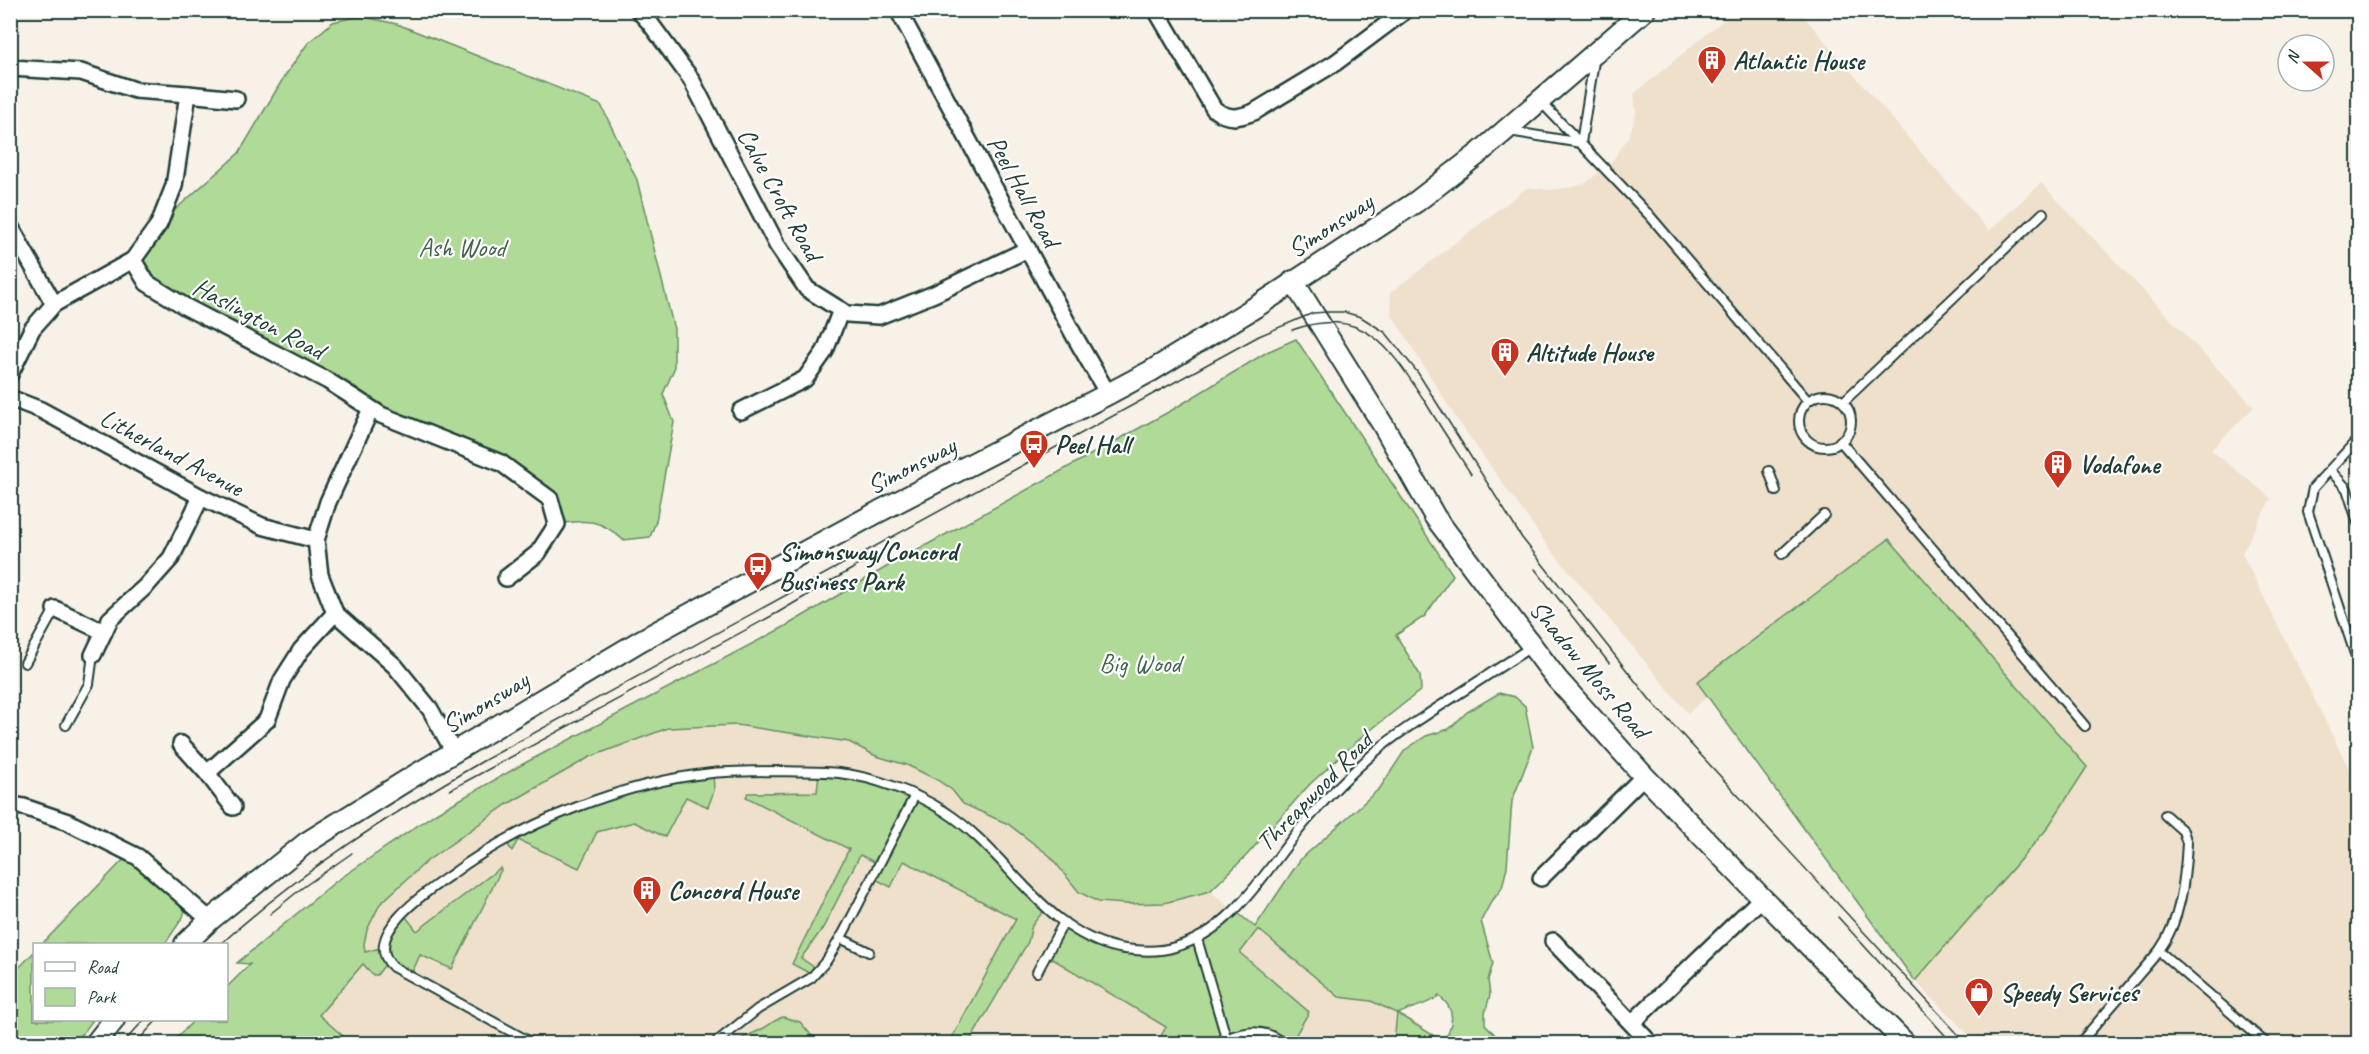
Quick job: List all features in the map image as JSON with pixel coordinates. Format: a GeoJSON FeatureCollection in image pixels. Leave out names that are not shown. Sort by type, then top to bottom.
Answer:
{"type":"FeatureCollection","features":[{"type":"Feature","properties":{"kind":"street","name":"Calve Croft Road"},"geometry":{"type":"LineString","coordinates":[[638,10],[691,79],[777,245],[807,289],[847,314],[879,316],[934,294],[1028,249]]}},
{"type":"Feature","properties":{"kind":"street"},"geometry":{"type":"LineString","coordinates":[[1156,10],[1214,109],[1231,118],[1240,118],[1254,112],[1335,63],[1406,10]]}},
{"type":"Feature","properties":{"kind":"street","name":"Simonsway"},"geometry":{"type":"LineString","coordinates":[[187,943],[210,920],[306,843],[454,752],[640,641],[880,511],[1151,371],[1293,281],[1416,202],[1506,130],[1645,10]]}},
{"type":"Feature","properties":{"kind":"street","name":"Peel Hall Road"},"geometry":{"type":"LineString","coordinates":[[899,11],[1108,394]]}},
{"type":"Feature","properties":{"kind":"street"},"geometry":{"type":"LineString","coordinates":[[10,68],[81,72],[135,90],[236,99]]}},
{"type":"Feature","properties":{"kind":"street"},"geometry":{"type":"LineString","coordinates":[[10,374],[32,329],[54,304],[134,260],[159,224],[174,186],[188,94]]}},
{"type":"Feature","properties":{"kind":"street"},"geometry":{"type":"LineString","coordinates":[[10,226],[54,304]]}},
{"type":"Feature","properties":{"kind":"street","name":"Haslington Road"},"geometry":{"type":"LineString","coordinates":[[134,260],[147,283],[166,295],[328,381],[381,415],[501,463],[549,499],[557,524],[538,553],[506,578]]}},
{"type":"Feature","properties":{"kind":"street","name":"Shadow Moss Road"},"geometry":{"type":"LineString","coordinates":[[1293,281],[1383,425],[1435,517],[1557,679],[1644,776],[1906,1044]]}},
{"type":"Feature","properties":{"kind":"street"},"geometry":{"type":"LineString","coordinates":[[741,411],[805,379],[825,351],[841,310]]}},
{"type":"Feature","properties":{"kind":"street","name":"Litherland Avenue"},"geometry":{"type":"LineString","coordinates":[[10,398],[40,410],[201,496],[262,525],[316,540]]}},
{"type":"Feature","properties":{"kind":"street"},"geometry":{"type":"LineString","coordinates":[[371,409],[328,502],[316,540],[320,575],[335,613],[395,666],[430,709],[454,752]]}},
{"type":"Feature","properties":{"kind":"street"},"geometry":{"type":"LineString","coordinates":[[93,655],[110,619],[146,586],[171,558],[201,496]]}},
{"type":"Feature","properties":{"kind":"street"},"geometry":{"type":"LineString","coordinates":[[55,609],[104,632]]}},
{"type":"Feature","properties":{"kind":"street"},"geometry":{"type":"LineString","coordinates":[[207,773],[267,720],[282,680],[295,660],[335,613]]}},
{"type":"Feature","properties":{"kind":"street"},"geometry":{"type":"LineString","coordinates":[[181,744],[233,807]]}},
{"type":"Feature","properties":{"kind":"street"},"geometry":{"type":"LineString","coordinates":[[1541,878],[1644,776]]}},
{"type":"Feature","properties":{"kind":"street"},"geometry":{"type":"LineString","coordinates":[[10,805],[24,807],[68,822],[138,857],[210,920]]}},
{"type":"Feature","properties":{"kind":"street"},"geometry":{"type":"LineString","coordinates":[[1632,1023],[1762,898]]}},
{"type":"Feature","properties":{"kind":"street"},"geometry":{"type":"LineString","coordinates":[[1553,941],[1651,1044]]}},
{"type":"Feature","properties":{"kind":"street"},"geometry":{"type":"LineString","coordinates":[[95,1044],[113,1021]]}},
{"type":"Feature","properties":{"kind":"lane"},"geometry":{"type":"LineString","coordinates":[[1581,143],[1595,54]]}},
{"type":"Feature","properties":{"kind":"lane"},"geometry":{"type":"LineString","coordinates":[[1540,101],[1650,216],[1808,401]]}},
{"type":"Feature","properties":{"kind":"lane"},"geometry":{"type":"LineString","coordinates":[[1506,130],[1581,143]]}},
{"type":"Feature","properties":{"kind":"lane"},"geometry":{"type":"LineString","coordinates":[[1843,402],[2043,213]]}},
{"type":"Feature","properties":{"kind":"lane"},"geometry":{"type":"LineString","coordinates":[[1821,395],[1828,395],[1843,402],[1851,415],[1849,432],[1840,441],[1829,446],[1821,446],[1807,438],[1802,432],[1800,416],[1808,401],[1821,395]]}},
{"type":"Feature","properties":{"kind":"lane"},"geometry":{"type":"LineString","coordinates":[[2358,439],[2313,488],[2308,512],[2358,663]]}},
{"type":"Feature","properties":{"kind":"lane"},"geometry":{"type":"LineString","coordinates":[[1840,441],[2085,726]]}},
{"type":"Feature","properties":{"kind":"lane"},"geometry":{"type":"LineString","coordinates":[[2330,470],[2347,489],[2358,523]]}},
{"type":"Feature","properties":{"kind":"lane"},"geometry":{"type":"LineString","coordinates":[[1769,471],[1776,491]]}},
{"type":"Feature","properties":{"kind":"lane"},"geometry":{"type":"LineString","coordinates":[[1782,554],[1824,515]]}},
{"type":"Feature","properties":{"kind":"lane"},"geometry":{"type":"LineString","coordinates":[[25,663],[55,609]]}},
{"type":"Feature","properties":{"kind":"lane","name":"Threapwood Road"},"geometry":{"type":"LineString","coordinates":[[534,1044],[393,967],[387,962],[384,947],[387,932],[395,920],[453,873],[500,843],[549,819],[597,800],[657,784],[713,773],[839,773],[867,779],[915,795],[947,812],[1010,869],[1046,908],[1090,939],[1131,950],[1154,951],[1174,948],[1197,939],[1222,924],[1309,818],[1377,750],[1533,645]]}},
{"type":"Feature","properties":{"kind":"lane"},"geometry":{"type":"LineString","coordinates":[[66,725],[89,684],[93,655]]}},
{"type":"Feature","properties":{"kind":"lane"},"geometry":{"type":"LineString","coordinates":[[714,1044],[758,1009],[811,978],[827,960],[915,795]]}},
{"type":"Feature","properties":{"kind":"lane"},"geometry":{"type":"LineString","coordinates":[[2079,1044],[2159,951],[2177,918],[2187,843],[2186,836],[2178,825],[2165,815]]}},
{"type":"Feature","properties":{"kind":"lane"},"geometry":{"type":"LineString","coordinates":[[1037,972],[1064,922]]}},
{"type":"Feature","properties":{"kind":"lane"},"geometry":{"type":"LineString","coordinates":[[840,938],[868,952]]}},
{"type":"Feature","properties":{"kind":"lane"},"geometry":{"type":"LineString","coordinates":[[1197,939],[1228,1041],[1251,1032],[1263,1032],[1279,1039],[1283,1044]]}},
{"type":"Feature","properties":{"kind":"lane"},"geometry":{"type":"LineString","coordinates":[[2159,951],[2267,1044]]}},
{"type":"Feature","properties":{"kind":"shaded area"},"geometry":{"type":"Polygon","coordinates":[[[1734,11],[1799,11],[1989,231],[2041,183],[2254,407],[2211,450],[2271,498],[2242,553],[2358,787],[2358,1043],[1977,1043],[1915,981],[2046,830],[2087,767],[1890,540],[1688,713],[1547,545],[1456,418],[1392,315],[1390,293],[1528,187],[1550,190],[1586,183],[1613,160],[1629,135],[1636,114],[1634,94],[1734,11]]]}},
{"type":"Feature","properties":{"kind":"shaded area"},"geometry":{"type":"Polygon","coordinates":[[[737,725],[849,742],[876,756],[907,765],[952,790],[963,804],[1008,824],[1050,856],[1062,873],[1164,903],[1210,891],[1339,997],[1371,1001],[1412,1020],[1445,1043],[336,1044],[287,999],[374,910],[427,861],[506,805],[590,757],[668,728],[737,725]]]}},
{"type":"Feature","properties":{"kind":"green space","name":"Ash Wood"},"geometry":{"type":"Polygon","coordinates":[[[360,16],[397,24],[601,105],[637,180],[674,329],[674,369],[663,394],[674,422],[656,521],[650,537],[623,540],[607,528],[593,522],[576,521],[557,524],[549,499],[501,463],[405,424],[147,283],[133,260],[159,224],[239,153],[284,77],[308,43],[333,22],[360,16]]]}},
{"type":"Feature","properties":{"kind":"green space","name":"Big Wood"},"geometry":{"type":"Polygon","coordinates":[[[1296,339],[1453,575],[1425,616],[1396,635],[1420,675],[1421,690],[1362,737],[1310,784],[1246,856],[1210,891],[1164,903],[1098,902],[1079,892],[1050,856],[1008,824],[963,804],[952,790],[907,765],[876,756],[849,742],[737,725],[668,728],[590,757],[506,805],[427,861],[380,904],[367,930],[365,952],[384,947],[403,913],[417,931],[500,868],[501,870],[452,969],[420,955],[410,977],[387,962],[377,975],[373,975],[363,964],[319,1015],[351,1043],[171,1044],[193,1021],[228,1021],[228,986],[250,964],[237,963],[335,882],[436,813],[523,764],[784,627],[890,565],[1172,410],[1267,352],[1296,339]]]}},
{"type":"Feature","properties":{"kind":"green space"},"geometry":{"type":"Polygon","coordinates":[[[1889,539],[2087,767],[2046,830],[1915,981],[1697,682],[1889,539]]]}},
{"type":"Feature","properties":{"kind":"green space"},"geometry":{"type":"Polygon","coordinates":[[[1499,693],[1515,697],[1525,706],[1533,747],[1512,801],[1507,867],[1502,888],[1481,921],[1493,963],[1488,980],[1490,995],[1485,1013],[1485,1024],[1497,1037],[1511,1043],[1394,1043],[1397,1013],[1371,1001],[1339,997],[1258,929],[1240,953],[1309,1012],[1291,1043],[1157,1043],[1166,1027],[1046,955],[1064,922],[1091,939],[1154,951],[1197,939],[1234,910],[1255,927],[1300,860],[1380,788],[1405,750],[1426,736],[1449,729],[1467,712],[1499,693]],[[1439,996],[1398,1014],[1444,1042],[1452,1018],[1445,1001],[1439,996]]]}},
{"type":"Feature","properties":{"kind":"green space"},"geometry":{"type":"Polygon","coordinates":[[[819,772],[833,773],[899,789],[947,812],[1046,908],[1032,925],[1028,942],[969,1043],[949,1043],[1016,919],[904,861],[891,887],[873,878],[879,864],[860,855],[823,928],[801,958],[818,970],[813,975],[792,964],[849,849],[746,797],[748,793],[817,792],[819,772]]]}},
{"type":"Feature","properties":{"kind":"green space"},"geometry":{"type":"Polygon","coordinates":[[[713,773],[714,791],[708,807],[686,797],[665,837],[634,822],[597,832],[579,868],[518,840],[512,851],[505,840],[607,797],[713,773]]]}},
{"type":"Feature","properties":{"kind":"green space"},"geometry":{"type":"Polygon","coordinates":[[[130,853],[188,901],[183,917],[166,943],[43,943],[130,853]]]}},
{"type":"Feature","properties":{"kind":"green space"},"geometry":{"type":"Polygon","coordinates":[[[33,953],[33,1021],[92,1021],[82,1034],[71,1041],[45,1044],[11,1043],[11,976],[33,953]]]}},
{"type":"Feature","properties":{"kind":"green space"},"geometry":{"type":"Polygon","coordinates":[[[783,1017],[800,1022],[811,1035],[823,1043],[736,1043],[742,1039],[783,1017]]]}},
{"type":"Feature","properties":{"kind":"tram line"},"geometry":{"type":"LineString","coordinates":[[222,943],[314,868],[380,823],[483,761],[1259,336],[1313,313],[1344,312],[1361,317],[1386,333],[1418,373],[1522,538],[1651,701],[1967,1044]]}},
{"type":"Feature","properties":{"kind":"tram line"},"geometry":{"type":"LineString","coordinates":[[1292,330],[1317,324],[1338,323],[1356,327],[1372,335],[1399,363],[1471,474]]}},
{"type":"Feature","properties":{"kind":"tram line"},"geometry":{"type":"LineString","coordinates":[[450,790],[777,613],[886,549]]}},
{"type":"Feature","properties":{"kind":"tram line"},"geometry":{"type":"LineString","coordinates":[[1535,569],[1609,663]]}},
{"type":"Feature","properties":{"kind":"tram line"},"geometry":{"type":"LineString","coordinates":[[270,914],[352,853]]}},
{"type":"Feature","properties":{"kind":"tram line"},"geometry":{"type":"LineString","coordinates":[[1838,917],[1953,1044]]}},
{"type":"Feature","properties":{"kind":"tram line"},"geometry":{"type":"LineString","coordinates":[[122,1044],[143,1021]]}},
{"type":"Feature","properties":{"kind":"tram line"},"geometry":{"type":"LineString","coordinates":[[135,1044],[156,1021]]}},
{"type":"Feature","properties":{"kind":"place","name":"Atlantic House"},"geometry":{"type":"Point","coordinates":[1712,86]}},
{"type":"Feature","properties":{"kind":"place","name":"Altitude House"},"geometry":{"type":"Point","coordinates":[1505,378]}},
{"type":"Feature","properties":{"kind":"place","name":"Peel Hall"},"geometry":{"type":"Point","coordinates":[1034,470]}},
{"type":"Feature","properties":{"kind":"place","name":"Vodafone"},"geometry":{"type":"Point","coordinates":[2058,490]}},
{"type":"Feature","properties":{"kind":"place","name":"Simonsway/Concord Business Park"},"geometry":{"type":"Point","coordinates":[758,592]}},
{"type":"Feature","properties":{"kind":"place","name":"Concord House"},"geometry":{"type":"Point","coordinates":[647,916]}},
{"type":"Feature","properties":{"kind":"place","name":"Speedy Services"},"geometry":{"type":"Point","coordinates":[1979,1018]}}]}
